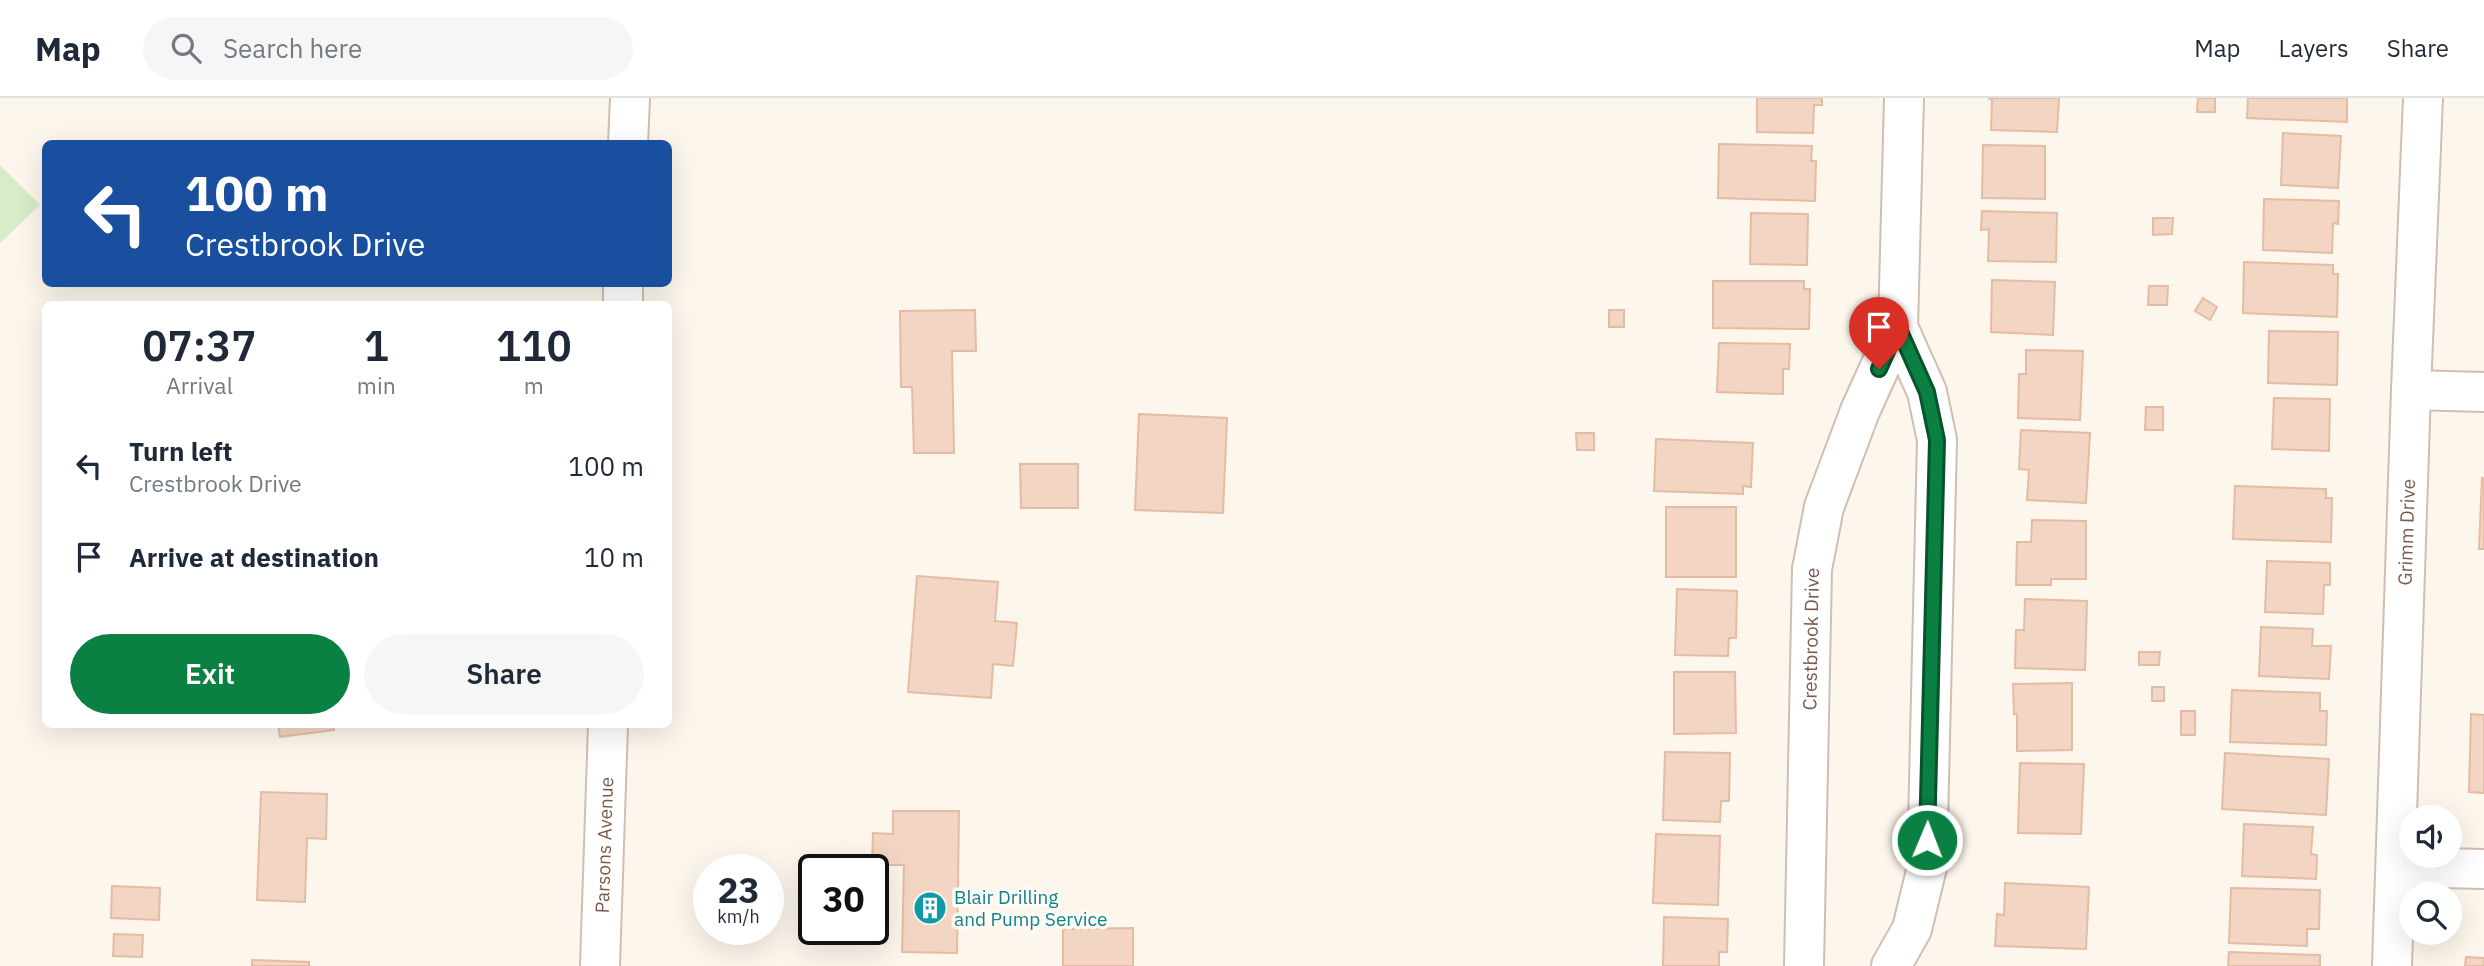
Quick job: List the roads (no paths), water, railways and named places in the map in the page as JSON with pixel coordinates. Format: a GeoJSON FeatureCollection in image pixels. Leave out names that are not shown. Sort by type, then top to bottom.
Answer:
{"type":"FeatureCollection","features":[{"type":"Feature","properties":{"kind":"street"},"geometry":{"type":"LineString","coordinates":[[628,140],[630,98]]}},
{"type":"Feature","properties":{"kind":"street","name":"Crestbrook Drive"},"geometry":{"type":"LineString","coordinates":[[1804,966],[1812,569],[1824,507],[1860,411],[1898,327],[1904,98]]}},
{"type":"Feature","properties":{"kind":"street","name":"Grimm Drive"},"geometry":{"type":"LineString","coordinates":[[2392,966],[2423,98]]}},
{"type":"Feature","properties":{"kind":"street","name":"Crestbrook Drive"},"geometry":{"type":"LineString","coordinates":[[1891,966],[1912,929],[1927,867],[1937,440],[1927,392],[1898,327]]}},
{"type":"Feature","properties":{"kind":"street"},"geometry":{"type":"LineString","coordinates":[[2411,390],[2484,392]]}},
{"type":"Feature","properties":{"kind":"street","name":"Parsons Avenue"},"geometry":{"type":"LineString","coordinates":[[600,966],[608,728]]}},
{"type":"Feature","properties":{"kind":"street"},"geometry":{"type":"LineString","coordinates":[[2396,867],[2484,869]]}},
{"type":"Feature","properties":{"kind":"place","name":"Blair Drilling and Pump Service"},"geometry":{"type":"Point","coordinates":[930,908]}}]}
